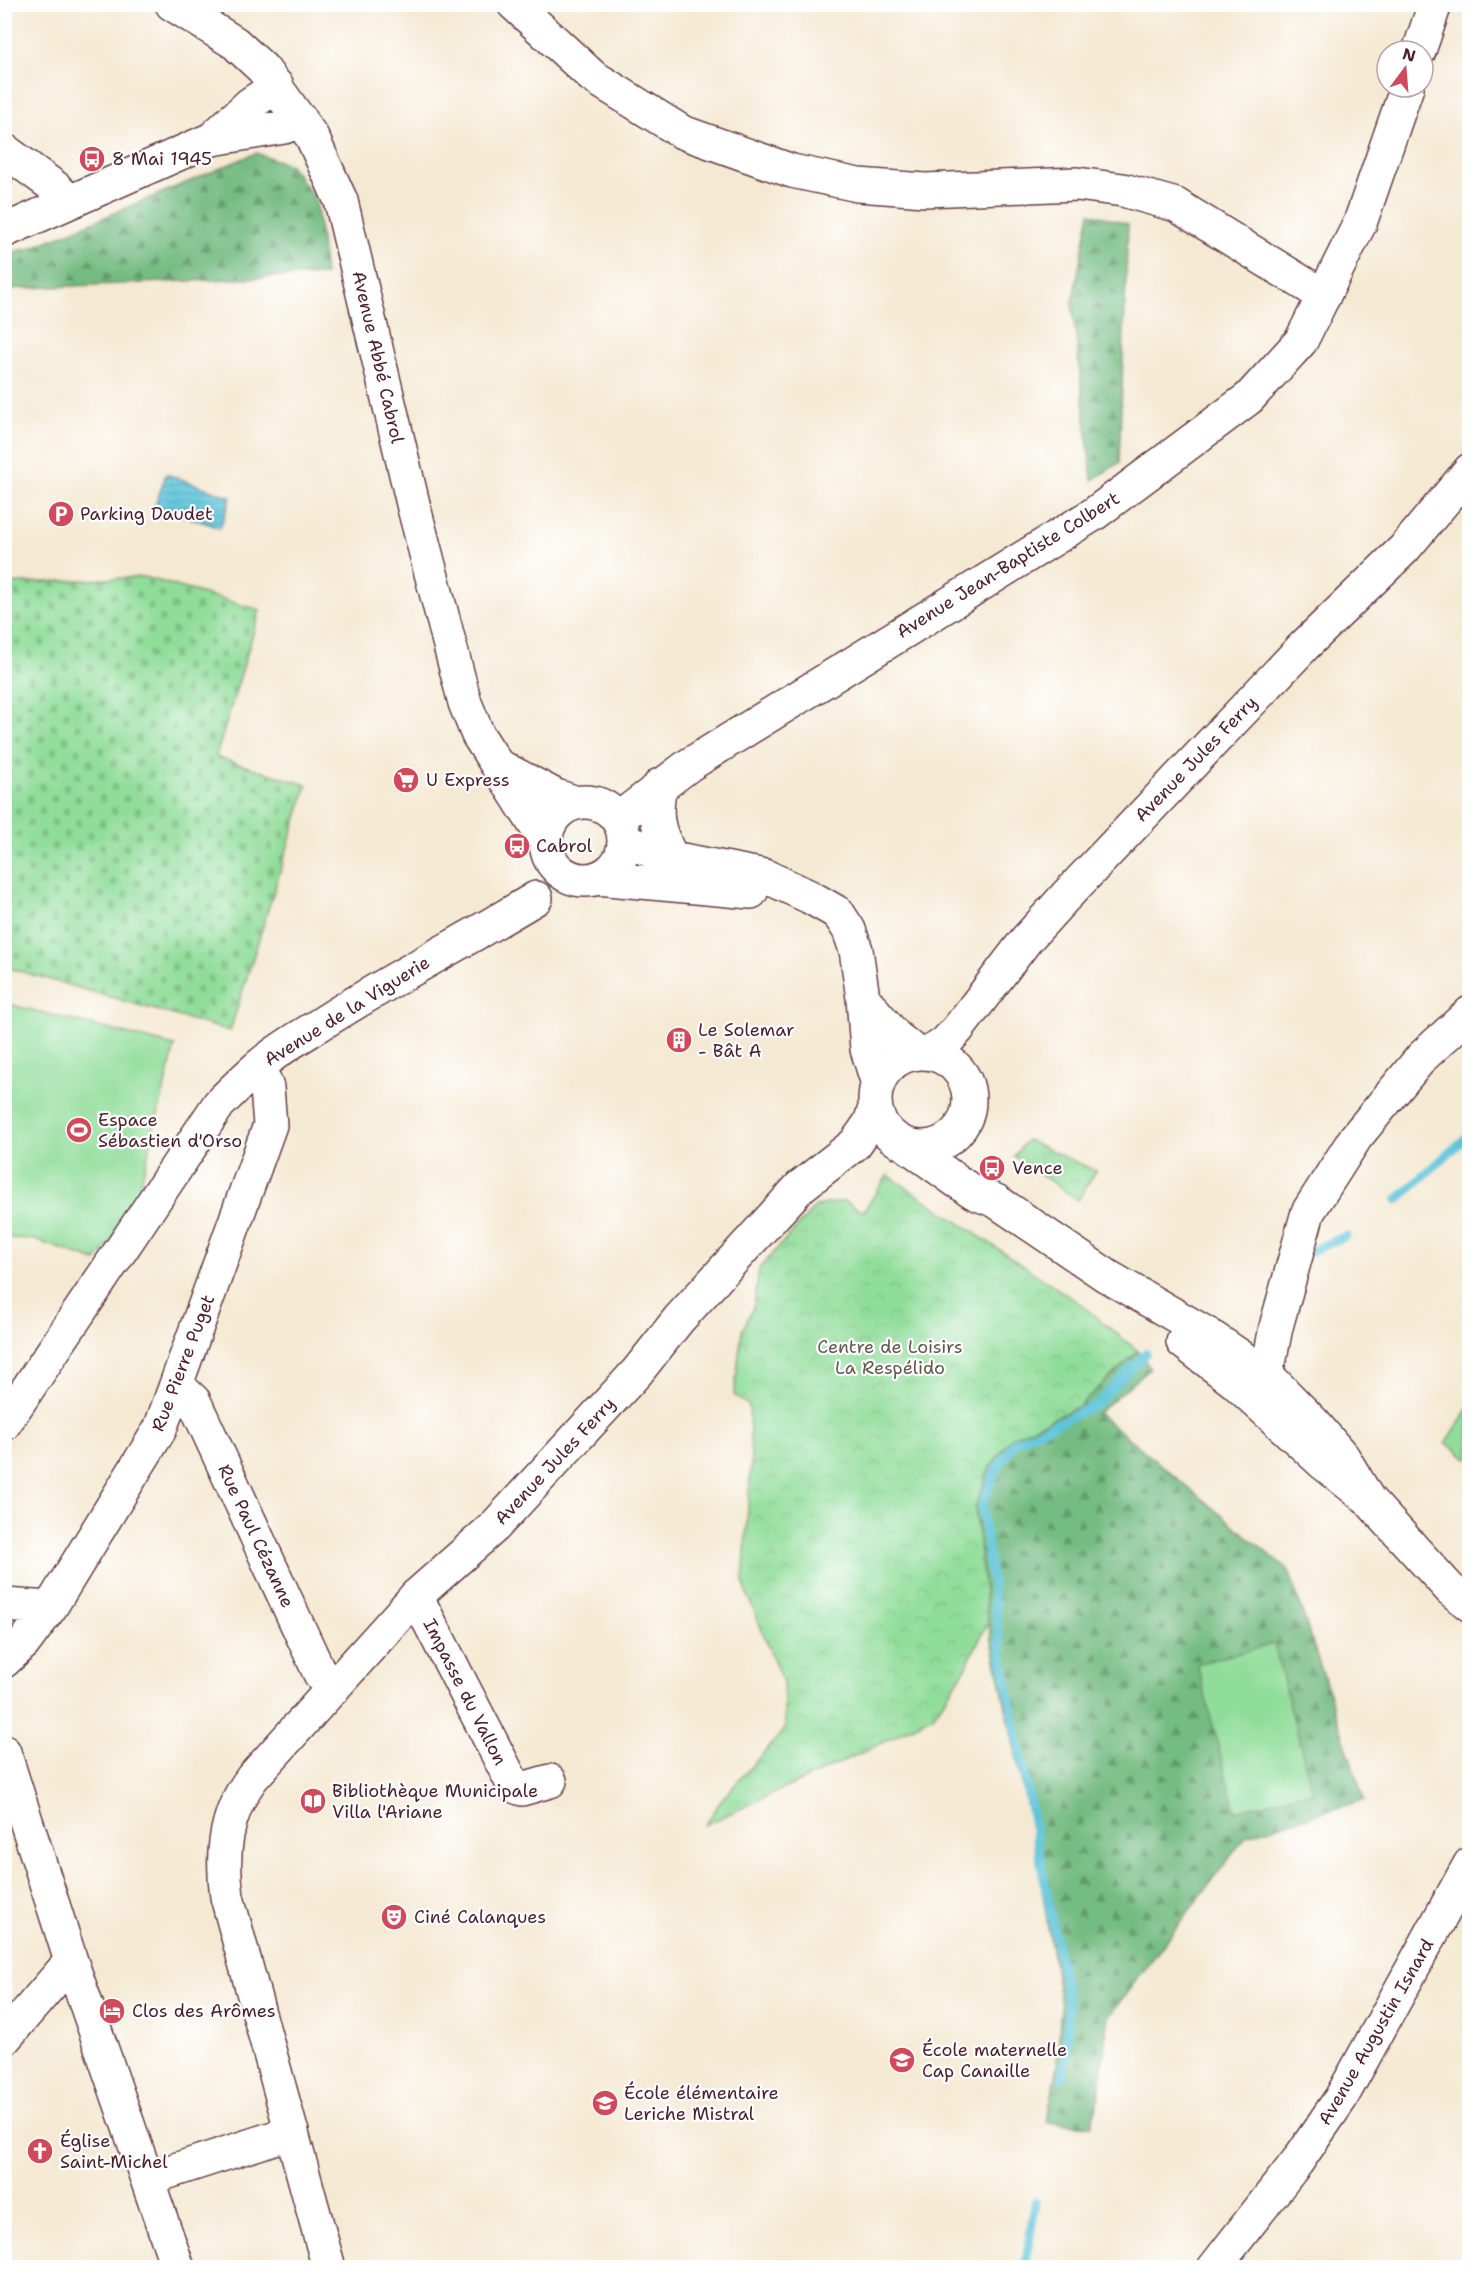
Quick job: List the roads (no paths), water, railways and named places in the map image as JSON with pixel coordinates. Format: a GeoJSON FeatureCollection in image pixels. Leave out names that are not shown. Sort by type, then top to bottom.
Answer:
{"type":"FeatureCollection","features":[{"type":"Feature","properties":{"kind":"street","name":"Avenue Abbé Cabrol"},"geometry":{"type":"LineString","coordinates":[[172,4],[235,43],[263,69],[312,137],[341,201],[414,508],[465,703],[478,735],[547,847]]}},
{"type":"Feature","properties":{"kind":"street"},"geometry":{"type":"LineString","coordinates":[[514,4],[592,76],[682,132],[704,140],[792,171],[858,185],[925,190],[1077,184],[1123,190],[1176,205],[1324,296]]}},
{"type":"Feature","properties":{"kind":"street"},"geometry":{"type":"LineString","coordinates":[[1423,39],[1435,4]]}},
{"type":"Feature","properties":{"kind":"street"},"geometry":{"type":"LineString","coordinates":[[212,139],[250,104],[277,86]]}},
{"type":"Feature","properties":{"kind":"street","name":"Avenue Jean-Baptiste Colbert"},"geometry":{"type":"LineString","coordinates":[[621,830],[660,785],[689,765],[1094,514],[1249,398],[1301,341],[1360,223],[1403,99]]}},
{"type":"Feature","properties":{"kind":"street"},"geometry":{"type":"LineString","coordinates":[[4,231],[212,139],[284,127],[301,120]]}},
{"type":"Feature","properties":{"kind":"street"},"geometry":{"type":"LineString","coordinates":[[4,150],[56,188],[69,202]]}},
{"type":"Feature","properties":{"kind":"street","name":"Avenue Jules Ferry"},"geometry":{"type":"LineString","coordinates":[[923,1053],[944,1044],[1026,940],[1065,897],[1304,646],[1404,549],[1470,470]]}},
{"type":"Feature","properties":{"kind":"street","name":"Avenue Abbé Cabrol"},"geometry":{"type":"LineString","coordinates":[[497,765],[556,796],[577,803]]}},
{"type":"Feature","properties":{"kind":"street"},"geometry":{"type":"LineString","coordinates":[[660,785],[655,808],[657,824],[660,836],[672,858]]}},
{"type":"Feature","properties":{"kind":"street"},"geometry":{"type":"LineString","coordinates":[[536,898],[547,873],[547,847],[551,821],[567,806],[589,802],[600,805],[610,811],[621,830],[622,853],[617,864],[609,873],[591,879],[572,878],[560,871],[547,847]]}},
{"type":"Feature","properties":{"kind":"street","name":"Avenue de la Viguerie"},"geometry":{"type":"LineString","coordinates":[[621,830],[672,858],[765,876],[838,913],[849,930],[856,950],[867,1050],[877,1096]]}},
{"type":"Feature","properties":{"kind":"street","name":"Avenue de la Viguerie"},"geometry":{"type":"LineString","coordinates":[[4,1424],[219,1104],[259,1066],[348,1007],[536,898],[591,879],[810,897]]}},
{"type":"Feature","properties":{"kind":"street"},"geometry":{"type":"LineString","coordinates":[[863,998],[895,1036],[923,1053],[948,1060],[962,1074],[967,1087],[968,1107],[961,1126],[958,1150],[964,1163],[996,1201]]}},
{"type":"Feature","properties":{"kind":"street"},"geometry":{"type":"LineString","coordinates":[[1256,1384],[1308,1212],[1356,1137],[1422,1057],[1470,1012]]}},
{"type":"Feature","properties":{"kind":"street"},"geometry":{"type":"LineString","coordinates":[[923,1053],[905,1056],[891,1065],[877,1096],[880,1122],[891,1135],[967,1187],[996,1201],[1107,1276],[1207,1334],[1256,1384],[1314,1423],[1336,1448],[1368,1498],[1460,1597],[1470,1619]]}},
{"type":"Feature","properties":{"kind":"street","name":"Rue Pierre Puget"},"geometry":{"type":"LineString","coordinates":[[5,1660],[24,1643],[50,1608],[160,1429],[270,1125],[267,1088],[259,1066]]}},
{"type":"Feature","properties":{"kind":"street","name":"Avenue Jules Ferry"},"geometry":{"type":"LineString","coordinates":[[329,2268],[227,1897],[224,1875],[225,1845],[232,1812],[239,1795],[416,1596],[494,1527],[637,1372],[679,1318],[800,1187],[855,1144],[870,1123],[877,1096]]}},
{"type":"Feature","properties":{"kind":"street"},"geometry":{"type":"LineString","coordinates":[[905,1144],[921,1147],[937,1145],[951,1137],[961,1126]]}},
{"type":"Feature","properties":{"kind":"street","name":"Rue Paul Cézanne"},"geometry":{"type":"LineString","coordinates":[[177,1385],[194,1401],[321,1676],[333,1689]]}},
{"type":"Feature","properties":{"kind":"street","name":"Impasse du Vallon"},"geometry":{"type":"LineString","coordinates":[[416,1596],[514,1786],[522,1789],[550,1781]]}},
{"type":"Feature","properties":{"kind":"street"},"geometry":{"type":"LineString","coordinates":[[4,1605],[50,1608]]}},
{"type":"Feature","properties":{"kind":"street"},"geometry":{"type":"LineString","coordinates":[[4,1752],[71,1961],[178,2268]]}},
{"type":"Feature","properties":{"kind":"street","name":"Avenue Augustin Isnard"},"geometry":{"type":"LineString","coordinates":[[1225,2262],[1298,2162],[1341,2098],[1470,1864]]}},
{"type":"Feature","properties":{"kind":"street"},"geometry":{"type":"LineString","coordinates":[[4,2039],[71,1961]]}},
{"type":"Feature","properties":{"kind":"street"},"geometry":{"type":"LineString","coordinates":[[147,2178],[292,2132]]}},
{"type":"Feature","properties":{"kind":"water"},"geometry":{"type":"Polygon","coordinates":[[[166,474],[231,497],[220,528],[155,506],[166,474]]]}},
{"type":"Feature","properties":{"kind":"waterway"},"geometry":{"type":"LineString","coordinates":[[1397,1200],[1470,1134]]}},
{"type":"Feature","properties":{"kind":"waterway"},"geometry":{"type":"LineString","coordinates":[[1311,1251],[1346,1236]]}},
{"type":"Feature","properties":{"kind":"waterway"},"geometry":{"type":"LineString","coordinates":[[1062,2078],[1067,2053],[1068,2003],[1002,1658],[982,1506],[996,1470],[1015,1442],[1096,1405],[1146,1353]]}},
{"type":"Feature","properties":{"kind":"waterway"},"geometry":{"type":"LineString","coordinates":[[1025,2268],[1035,2203]]}},
{"type":"Feature","properties":{"kind":"place","name":"8 Mai 1945"},"geometry":{"type":"Point","coordinates":[92,159]}},
{"type":"Feature","properties":{"kind":"place","name":"Parking Daudet"},"geometry":{"type":"Point","coordinates":[61,514]}},
{"type":"Feature","properties":{"kind":"place","name":"U Express"},"geometry":{"type":"Point","coordinates":[406,780]}},
{"type":"Feature","properties":{"kind":"place","name":"Cabrol"},"geometry":{"type":"Point","coordinates":[517,846]}},
{"type":"Feature","properties":{"kind":"place","name":"Le Solemar - Bât A"},"geometry":{"type":"Point","coordinates":[679,1040]}},
{"type":"Feature","properties":{"kind":"place","name":"Espace Sébastien d'Orso"},"geometry":{"type":"Point","coordinates":[79,1130]}},
{"type":"Feature","properties":{"kind":"place","name":"Vence"},"geometry":{"type":"Point","coordinates":[992,1168]}},
{"type":"Feature","properties":{"kind":"place","name":"Bibliothèque Municipale Villa l'Ariane"},"geometry":{"type":"Point","coordinates":[313,1801]}},
{"type":"Feature","properties":{"kind":"place","name":"Ciné Calanques"},"geometry":{"type":"Point","coordinates":[394,1917]}},
{"type":"Feature","properties":{"kind":"place","name":"Clos des Arômes"},"geometry":{"type":"Point","coordinates":[112,2011]}},
{"type":"Feature","properties":{"kind":"place","name":"École maternelle Cap Canaille"},"geometry":{"type":"Point","coordinates":[902,2060]}},
{"type":"Feature","properties":{"kind":"place","name":"École élémentaire Leriche Mistral"},"geometry":{"type":"Point","coordinates":[605,2103]}},
{"type":"Feature","properties":{"kind":"place","name":"Église Saint-Michel"},"geometry":{"type":"Point","coordinates":[40,2151]}},
{"type":"Feature","properties":{"kind":"park label","name":"Centre de Loisirs La Respélido"},"geometry":{"type":"Point","coordinates":[890,1357]}}]}
